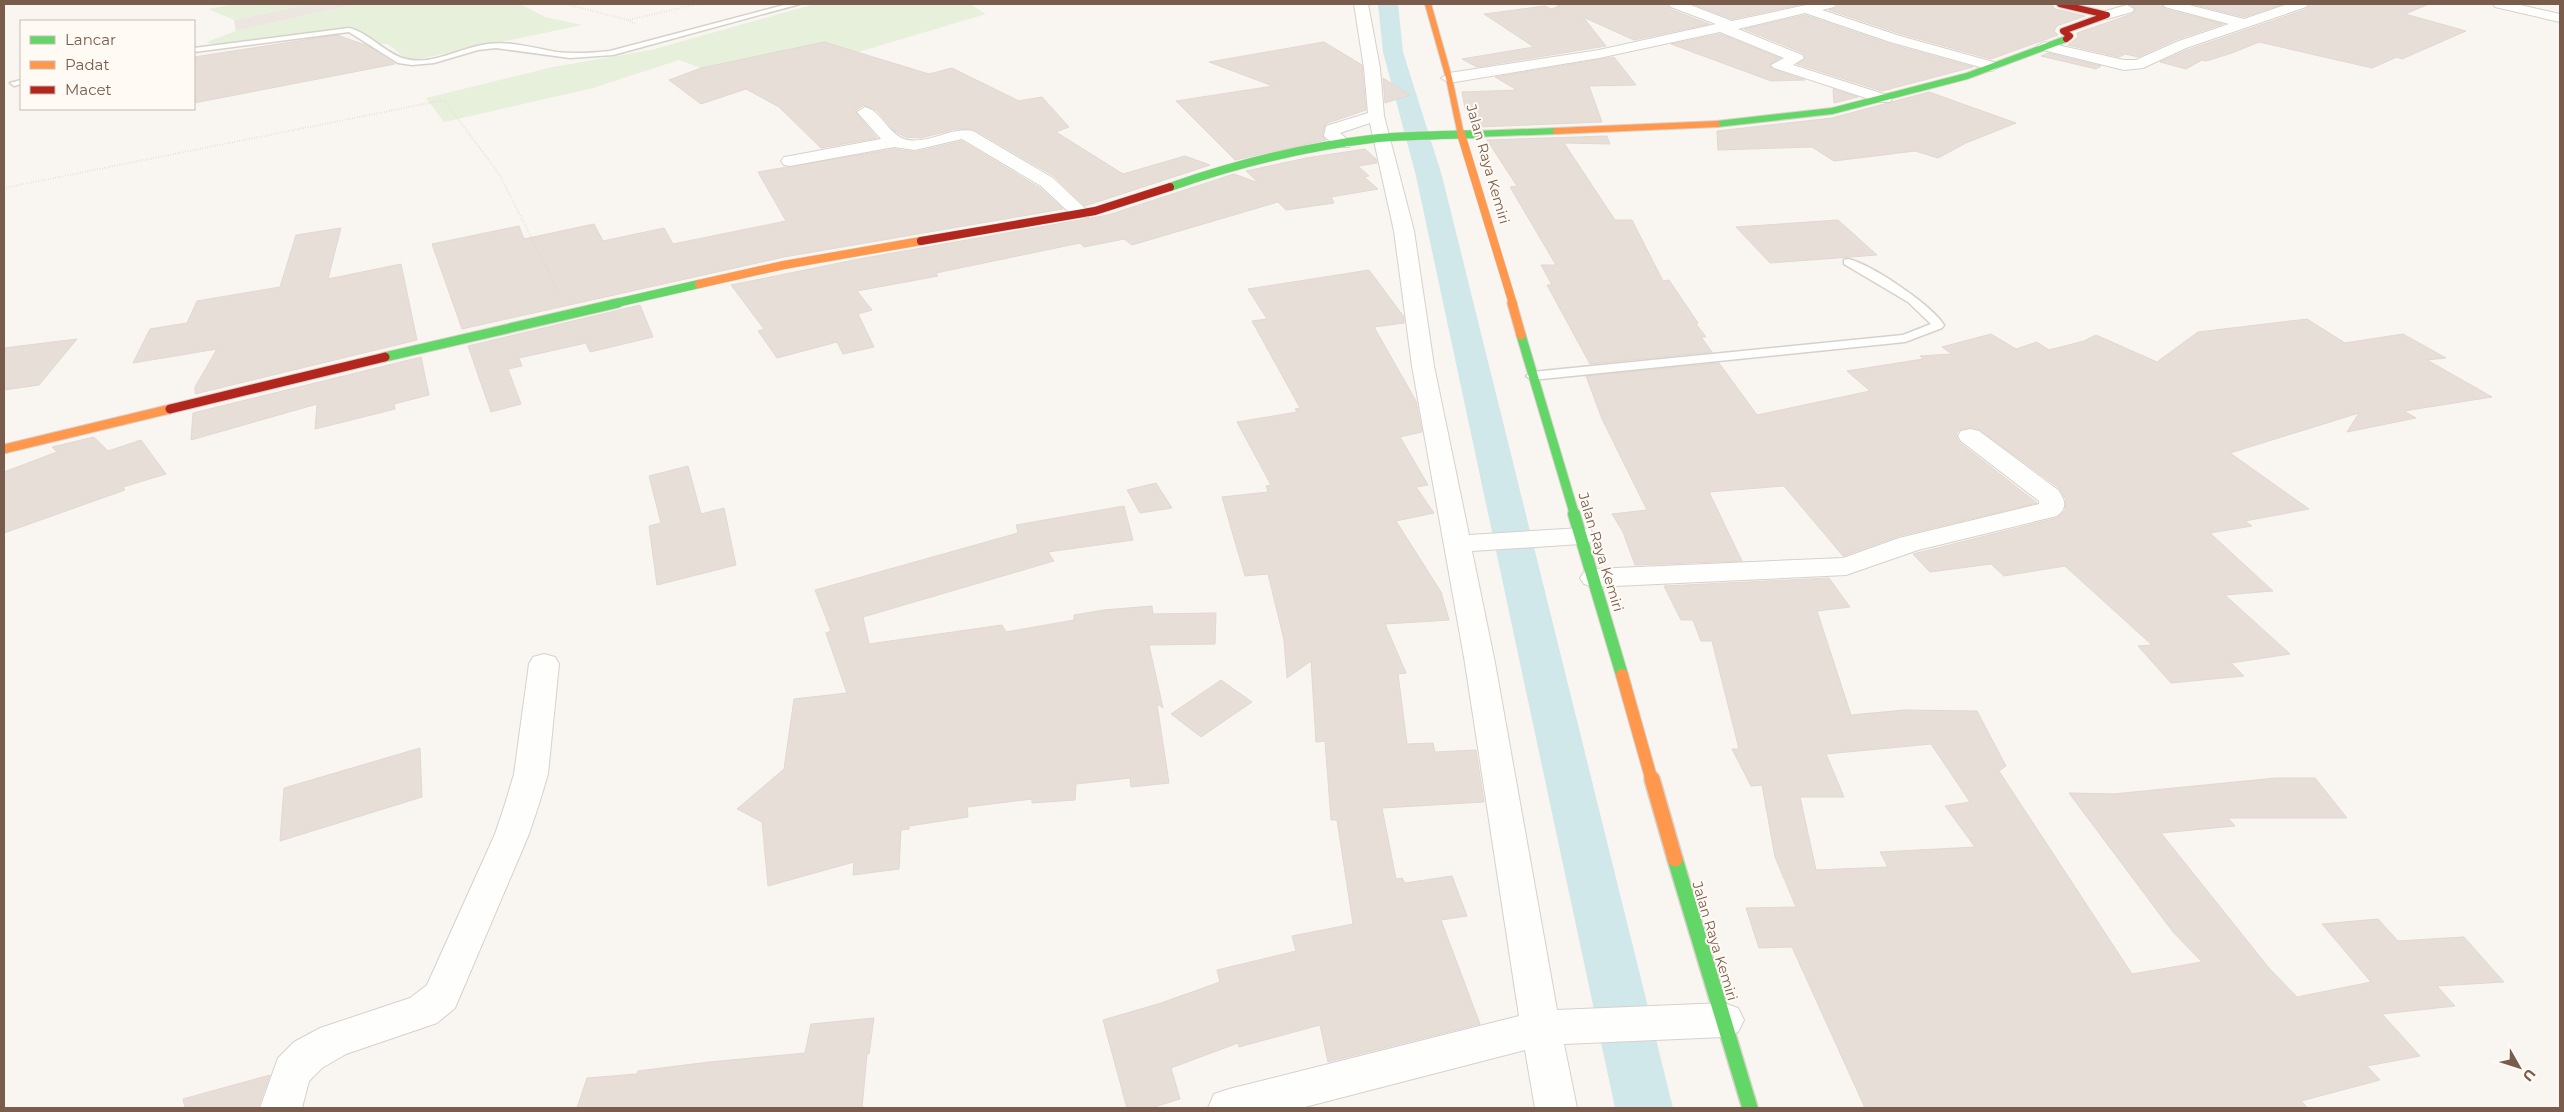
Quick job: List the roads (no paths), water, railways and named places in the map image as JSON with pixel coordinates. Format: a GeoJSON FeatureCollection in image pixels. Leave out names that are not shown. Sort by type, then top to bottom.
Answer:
{"type":"FeatureCollection","features":[{"type":"Feature","properties":{"kind":"street"},"geometry":{"type":"LineString","coordinates":[[1361,4],[1382,131],[1404,231],[1423,366],[1462,544],[1481,673],[1550,1027],[1556,1108]]}},
{"type":"Feature","properties":{"kind":"street","name":"Jalan Raya Kemiri"},"geometry":{"type":"LineString","coordinates":[[1428,4],[1449,78],[1460,134],[1500,257],[1532,376],[1594,578],[1750,1108]]}},
{"type":"Feature","properties":{"kind":"street"},"geometry":{"type":"LineString","coordinates":[[1676,4],[1797,58],[1779,65],[1823,81],[1834,82],[1884,98]]}},
{"type":"Feature","properties":{"kind":"street"},"geometry":{"type":"LineString","coordinates":[[1449,78],[1572,59],[1829,4]]}},
{"type":"Feature","properties":{"kind":"street"},"geometry":{"type":"LineString","coordinates":[[2060,4],[2107,15]]}},
{"type":"Feature","properties":{"kind":"street"},"geometry":{"type":"LineString","coordinates":[[2170,4],[2243,23]]}},
{"type":"Feature","properties":{"kind":"street"},"geometry":{"type":"LineString","coordinates":[[2044,46],[2124,65],[2133,65],[2243,23],[2301,4]]}},
{"type":"Feature","properties":{"kind":"street"},"geometry":{"type":"LineString","coordinates":[[2500,4],[2560,18]]}},
{"type":"Feature","properties":{"kind":"street"},"geometry":{"type":"LineString","coordinates":[[1806,9],[1895,39],[1992,66]]}},
{"type":"Feature","properties":{"kind":"street"},"geometry":{"type":"LineString","coordinates":[[1344,144],[1332,136],[1332,130],[1444,135],[1698,126],[1832,111],[1953,80],[2070,37],[2063,31],[2127,9]]}},
{"type":"Feature","properties":{"kind":"street"},"geometry":{"type":"LineString","coordinates":[[865,112],[896,141],[904,144],[917,144],[960,134],[967,135],[1047,182],[1081,213]]}},
{"type":"Feature","properties":{"kind":"street"},"geometry":{"type":"LineString","coordinates":[[4,449],[570,312],[784,265],[1081,213],[1140,198],[1234,167],[1344,144],[1382,131]]}},
{"type":"Feature","properties":{"kind":"street"},"geometry":{"type":"LineString","coordinates":[[790,162],[896,141]]}},
{"type":"Feature","properties":{"kind":"street"},"geometry":{"type":"LineString","coordinates":[[1594,578],[1846,566],[1909,544],[2048,510],[2052,507],[2052,500],[2049,496],[1970,436]]}},
{"type":"Feature","properties":{"kind":"street"},"geometry":{"type":"LineString","coordinates":[[1462,544],[1554,540],[1581,536]]}},
{"type":"Feature","properties":{"kind":"street"},"geometry":{"type":"LineString","coordinates":[[280,1108],[292,1071],[308,1055],[334,1041],[423,1011],[441,996],[512,834],[522,804],[531,774],[544,664]]}},
{"type":"Feature","properties":{"kind":"street"},"geometry":{"type":"LineString","coordinates":[[1229,1108],[1550,1027],[1724,1020]]}},
{"type":"Feature","properties":{"kind":"lane"},"geometry":{"type":"LineString","coordinates":[[195,50],[349,30],[356,32],[401,61],[409,63],[436,61],[485,46],[505,44],[558,54],[585,56],[610,53],[796,4]]}},
{"type":"Feature","properties":{"kind":"lane"},"geometry":{"type":"LineString","coordinates":[[1532,376],[1906,338],[1938,325],[1936,319],[1914,300],[1848,262]]}},
{"type":"Feature","properties":{"kind":"waterway"},"geometry":{"type":"LineString","coordinates":[[1388,4],[1393,52],[1429,176],[1644,1108]]}}]}
